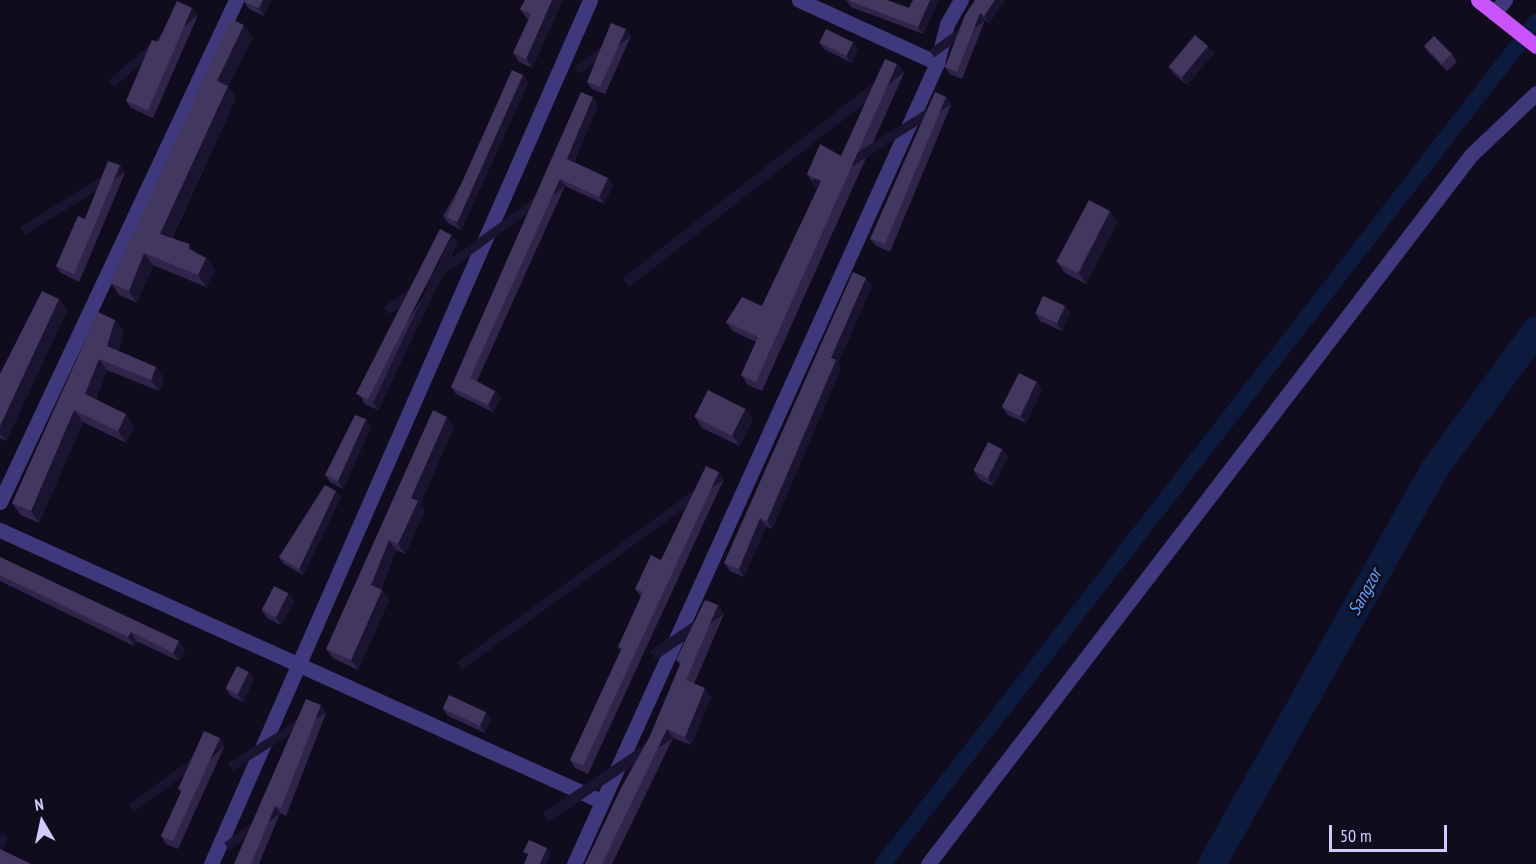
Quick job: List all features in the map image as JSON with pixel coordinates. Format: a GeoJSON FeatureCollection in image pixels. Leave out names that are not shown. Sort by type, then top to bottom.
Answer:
{"type":"FeatureCollection","features":[{"type":"Feature","properties":{"kind":"main road"},"geometry":{"type":"LineString","coordinates":[[1478,0],[1535,45]]}},
{"type":"Feature","properties":{"kind":"street"},"geometry":{"type":"LineString","coordinates":[[0,502],[236,0]]}},
{"type":"Feature","properties":{"kind":"street"},"geometry":{"type":"LineString","coordinates":[[211,864],[590,0]]}},
{"type":"Feature","properties":{"kind":"street"},"geometry":{"type":"LineString","coordinates":[[799,0],[937,63]]}},
{"type":"Feature","properties":{"kind":"street"},"geometry":{"type":"LineString","coordinates":[[574,864],[937,63],[947,24],[961,0]]}},
{"type":"Feature","properties":{"kind":"street"},"geometry":{"type":"LineString","coordinates":[[1499,17],[1505,0]]}},
{"type":"Feature","properties":{"kind":"street"},"geometry":{"type":"LineString","coordinates":[[928,864],[1471,155],[1536,93]]}},
{"type":"Feature","properties":{"kind":"street"},"geometry":{"type":"LineString","coordinates":[[0,530],[297,666],[601,801]]}},
{"type":"Feature","properties":{"kind":"building"},"geometry":{"type":"Polygon","coordinates":[[[245,0],[263,0],[259,8],[244,2],[245,0]]]}},
{"type":"Feature","properties":{"kind":"building"},"geometry":{"type":"Polygon","coordinates":[[[525,0],[552,0],[526,59],[513,53],[531,14],[520,9],[525,0]]]}},
{"type":"Feature","properties":{"kind":"building"},"geometry":{"type":"Polygon","coordinates":[[[847,0],[887,0],[909,8],[913,0],[930,0],[918,27],[847,0]]]}},
{"type":"Feature","properties":{"kind":"building"},"geometry":{"type":"Polygon","coordinates":[[[975,0],[995,0],[984,16],[980,13],[957,72],[945,67],[965,15],[975,0]]]}},
{"type":"Feature","properties":{"kind":"building"},"geometry":{"type":"Polygon","coordinates":[[[177,1],[192,8],[148,110],[126,101],[152,40],[158,42],[177,1]]]}},
{"type":"Feature","properties":{"kind":"building"},"geometry":{"type":"Polygon","coordinates":[[[231,19],[244,25],[217,81],[228,86],[160,234],[189,244],[189,249],[206,258],[198,275],[144,253],[129,291],[111,283],[231,19]]]}},
{"type":"Feature","properties":{"kind":"building"},"geometry":{"type":"Polygon","coordinates":[[[611,23],[626,29],[600,87],[587,82],[611,23]]]}},
{"type":"Feature","properties":{"kind":"building"},"geometry":{"type":"Polygon","coordinates":[[[826,29],[853,42],[846,56],[819,42],[826,29]]]}},
{"type":"Feature","properties":{"kind":"building"},"geometry":{"type":"Polygon","coordinates":[[[1195,35],[1208,46],[1182,77],[1169,66],[1195,35]]]}},
{"type":"Feature","properties":{"kind":"building"},"geometry":{"type":"Polygon","coordinates":[[[1434,36],[1452,54],[1442,64],[1424,46],[1434,36]]]}},
{"type":"Feature","properties":{"kind":"building"},"geometry":{"type":"Polygon","coordinates":[[[885,59],[897,64],[756,382],[741,375],[758,337],[726,322],[742,297],[762,306],[821,181],[807,174],[820,144],[841,156],[885,59]]]}},
{"type":"Feature","properties":{"kind":"building"},"geometry":{"type":"Polygon","coordinates":[[[512,70],[523,75],[457,222],[447,217],[512,70]]]}},
{"type":"Feature","properties":{"kind":"building"},"geometry":{"type":"Polygon","coordinates":[[[581,92],[593,97],[567,159],[608,178],[599,197],[560,179],[470,378],[495,391],[488,405],[451,387],[581,92]]]}},
{"type":"Feature","properties":{"kind":"building"},"geometry":{"type":"Polygon","coordinates":[[[935,92],[946,97],[885,244],[870,239],[935,92]]]}},
{"type":"Feature","properties":{"kind":"building"},"geometry":{"type":"Polygon","coordinates":[[[108,161],[120,165],[74,274],[56,266],[78,216],[85,219],[108,161]]]}},
{"type":"Feature","properties":{"kind":"building"},"geometry":{"type":"Polygon","coordinates":[[[1089,200],[1110,211],[1077,273],[1056,262],[1089,200]]]}},
{"type":"Feature","properties":{"kind":"building"},"geometry":{"type":"Polygon","coordinates":[[[440,229],[452,235],[368,400],[356,394],[440,229]]]}},
{"type":"Feature","properties":{"kind":"building"},"geometry":{"type":"Polygon","coordinates":[[[853,272],[866,278],[831,358],[836,360],[767,521],[760,518],[739,569],[724,563],[853,272]]]}},
{"type":"Feature","properties":{"kind":"building"},"geometry":{"type":"Polygon","coordinates":[[[42,291],[59,299],[0,426],[0,374],[42,291]]]}},
{"type":"Feature","properties":{"kind":"building"},"geometry":{"type":"Polygon","coordinates":[[[1043,296],[1065,306],[1057,323],[1035,313],[1043,296]]]}},
{"type":"Feature","properties":{"kind":"building"},"geometry":{"type":"Polygon","coordinates":[[[98,312],[115,320],[107,346],[156,367],[151,380],[99,359],[85,394],[126,414],[118,431],[74,410],[31,511],[12,503],[98,312]]]}},
{"type":"Feature","properties":{"kind":"building"},"geometry":{"type":"Polygon","coordinates":[[[1019,373],[1037,382],[1020,416],[1002,407],[1019,373]]]}},
{"type":"Feature","properties":{"kind":"building"},"geometry":{"type":"Polygon","coordinates":[[[708,390],[745,409],[732,436],[694,417],[708,390]]]}},
{"type":"Feature","properties":{"kind":"building"},"geometry":{"type":"Polygon","coordinates":[[[433,410],[447,417],[411,498],[418,501],[398,544],[389,540],[371,585],[382,590],[351,660],[326,649],[433,410]]]}},
{"type":"Feature","properties":{"kind":"building"},"geometry":{"type":"Polygon","coordinates":[[[355,415],[366,419],[338,481],[325,475],[355,415]]]}},
{"type":"Feature","properties":{"kind":"building"},"geometry":{"type":"Polygon","coordinates":[[[988,442],[1002,449],[988,478],[973,471],[988,442]]]}},
{"type":"Feature","properties":{"kind":"building"},"geometry":{"type":"Polygon","coordinates":[[[706,466],[719,472],[583,766],[570,760],[622,648],[618,647],[643,592],[635,589],[651,555],[661,560],[706,466]]]}},
{"type":"Feature","properties":{"kind":"building"},"geometry":{"type":"Polygon","coordinates":[[[325,485],[336,491],[299,569],[279,557],[325,485]]]}},
{"type":"Feature","properties":{"kind":"building"},"geometry":{"type":"Polygon","coordinates":[[[0,557],[179,641],[173,653],[131,632],[128,637],[0,575],[0,557]]]}},
{"type":"Feature","properties":{"kind":"building"},"geometry":{"type":"Polygon","coordinates":[[[274,586],[288,593],[276,617],[262,610],[274,586]]]}},
{"type":"Feature","properties":{"kind":"building"},"geometry":{"type":"Polygon","coordinates":[[[705,600],[718,605],[686,680],[705,688],[685,737],[667,729],[602,864],[585,864],[621,788],[650,736],[681,662],[676,660],[705,600]]]}},
{"type":"Feature","properties":{"kind":"building"},"geometry":{"type":"Polygon","coordinates":[[[237,666],[249,672],[237,694],[226,688],[237,666]]]}},
{"type":"Feature","properties":{"kind":"building"},"geometry":{"type":"Polygon","coordinates":[[[449,695],[486,712],[480,726],[443,709],[449,695]]]}},
{"type":"Feature","properties":{"kind":"building"},"geometry":{"type":"Polygon","coordinates":[[[306,699],[321,705],[281,808],[275,806],[251,864],[234,864],[306,699]]]}},
{"type":"Feature","properties":{"kind":"building"},"geometry":{"type":"Polygon","coordinates":[[[204,731],[220,738],[173,841],[161,836],[182,790],[178,789],[204,731]]]}},
{"type":"Feature","properties":{"kind":"building"},"geometry":{"type":"Polygon","coordinates":[[[529,840],[547,848],[540,864],[524,864],[528,854],[523,852],[529,840]]]}},
{"type":"Feature","properties":{"kind":"building"},"geometry":{"type":"Polygon","coordinates":[[[0,849],[31,864],[0,864],[0,849]]]}},
{"type":"Feature","properties":{"kind":"waterway"},"geometry":{"type":"LineString","coordinates":[[883,864],[1536,22]]}},
{"type":"Feature","properties":{"kind":"waterway","name":"Sangzor"},"geometry":{"type":"LineString","coordinates":[[1212,864],[1433,471],[1536,331]]}}]}
